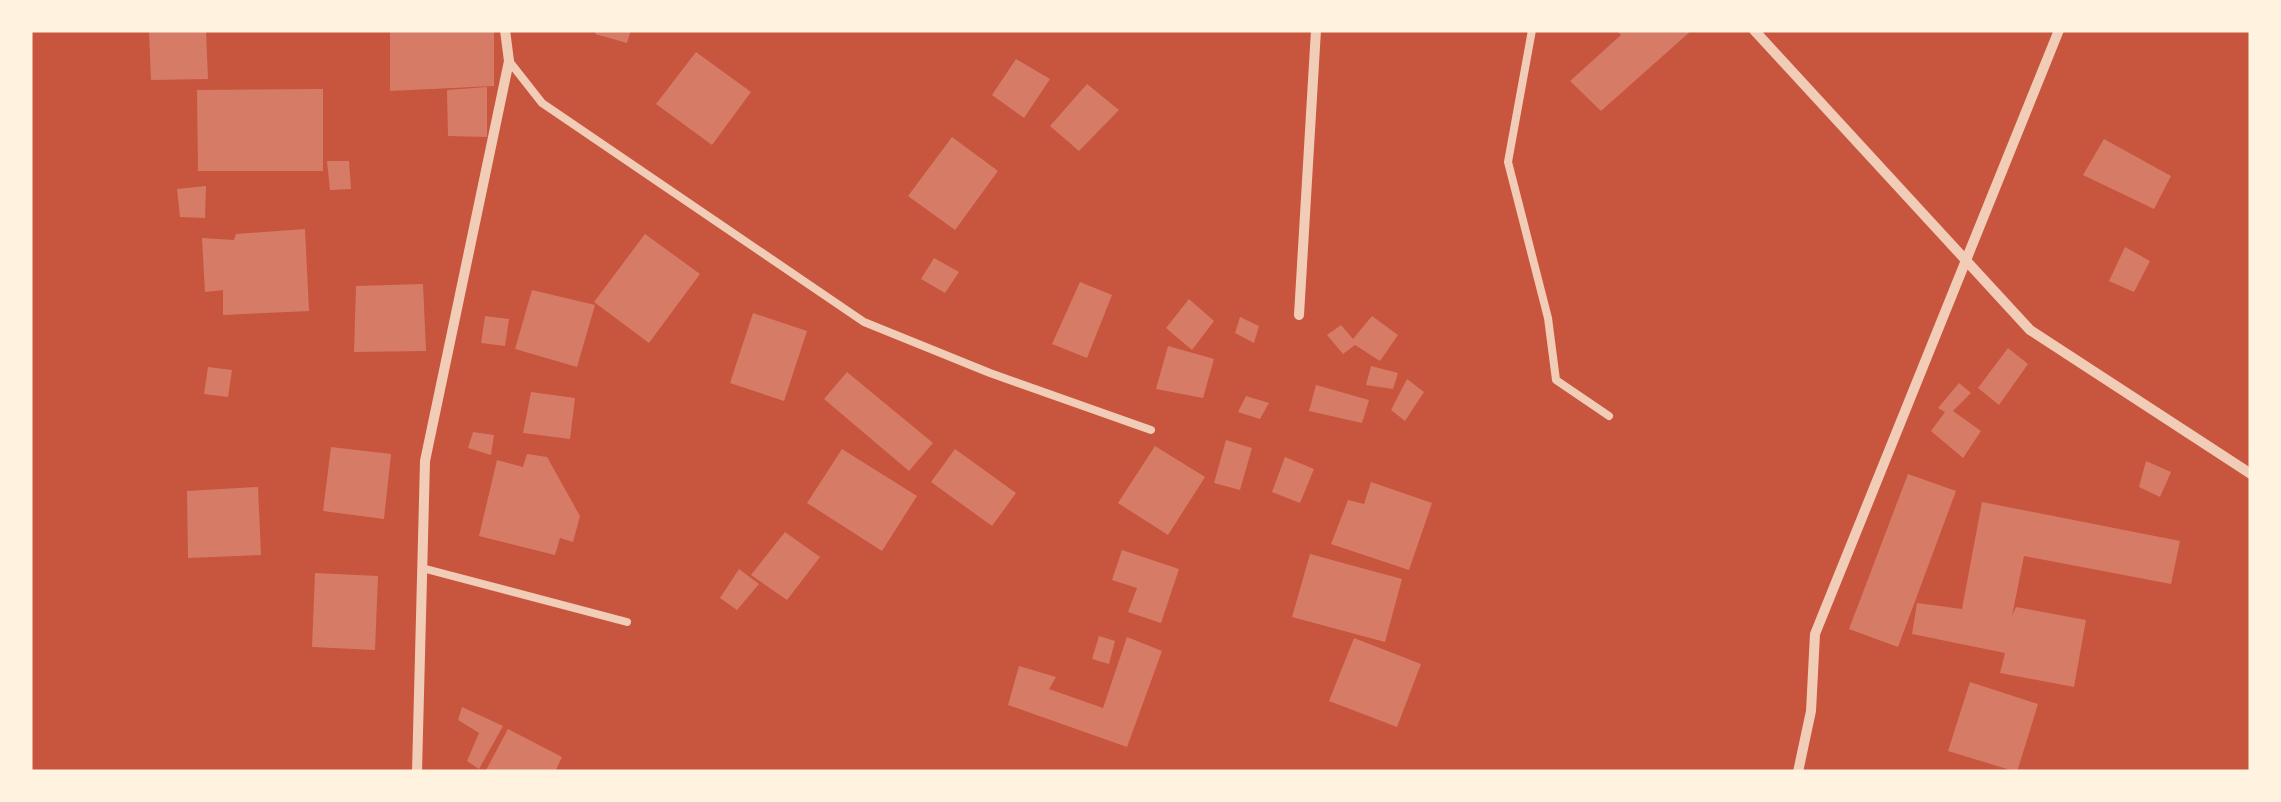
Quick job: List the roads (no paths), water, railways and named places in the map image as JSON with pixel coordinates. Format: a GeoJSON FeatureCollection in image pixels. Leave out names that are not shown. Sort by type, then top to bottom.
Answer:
{"type":"FeatureCollection","features":[{"type":"Feature","properties":{"kind":"street"},"geometry":{"type":"LineString","coordinates":[[417,772],[425,461],[509,61],[505,30]]}},
{"type":"Feature","properties":{"kind":"street"},"geometry":{"type":"LineString","coordinates":[[1300,315],[1316,30]]}},
{"type":"Feature","properties":{"kind":"street"},"geometry":{"type":"LineString","coordinates":[[1754,30],[2030,330],[2251,474]]}},
{"type":"Feature","properties":{"kind":"street"},"geometry":{"type":"LineString","coordinates":[[1798,772],[1811,711],[1816,634],[2059,30]]}},
{"type":"Feature","properties":{"kind":"lane"},"geometry":{"type":"LineString","coordinates":[[1532,30],[1508,162],[1548,318],[1556,380],[1609,416]]}},
{"type":"Feature","properties":{"kind":"lane"},"geometry":{"type":"LineString","coordinates":[[509,61],[542,103],[864,322],[990,373],[1152,430]]}},
{"type":"Feature","properties":{"kind":"lane"},"geometry":{"type":"LineString","coordinates":[[422,568],[627,622]]}}]}
